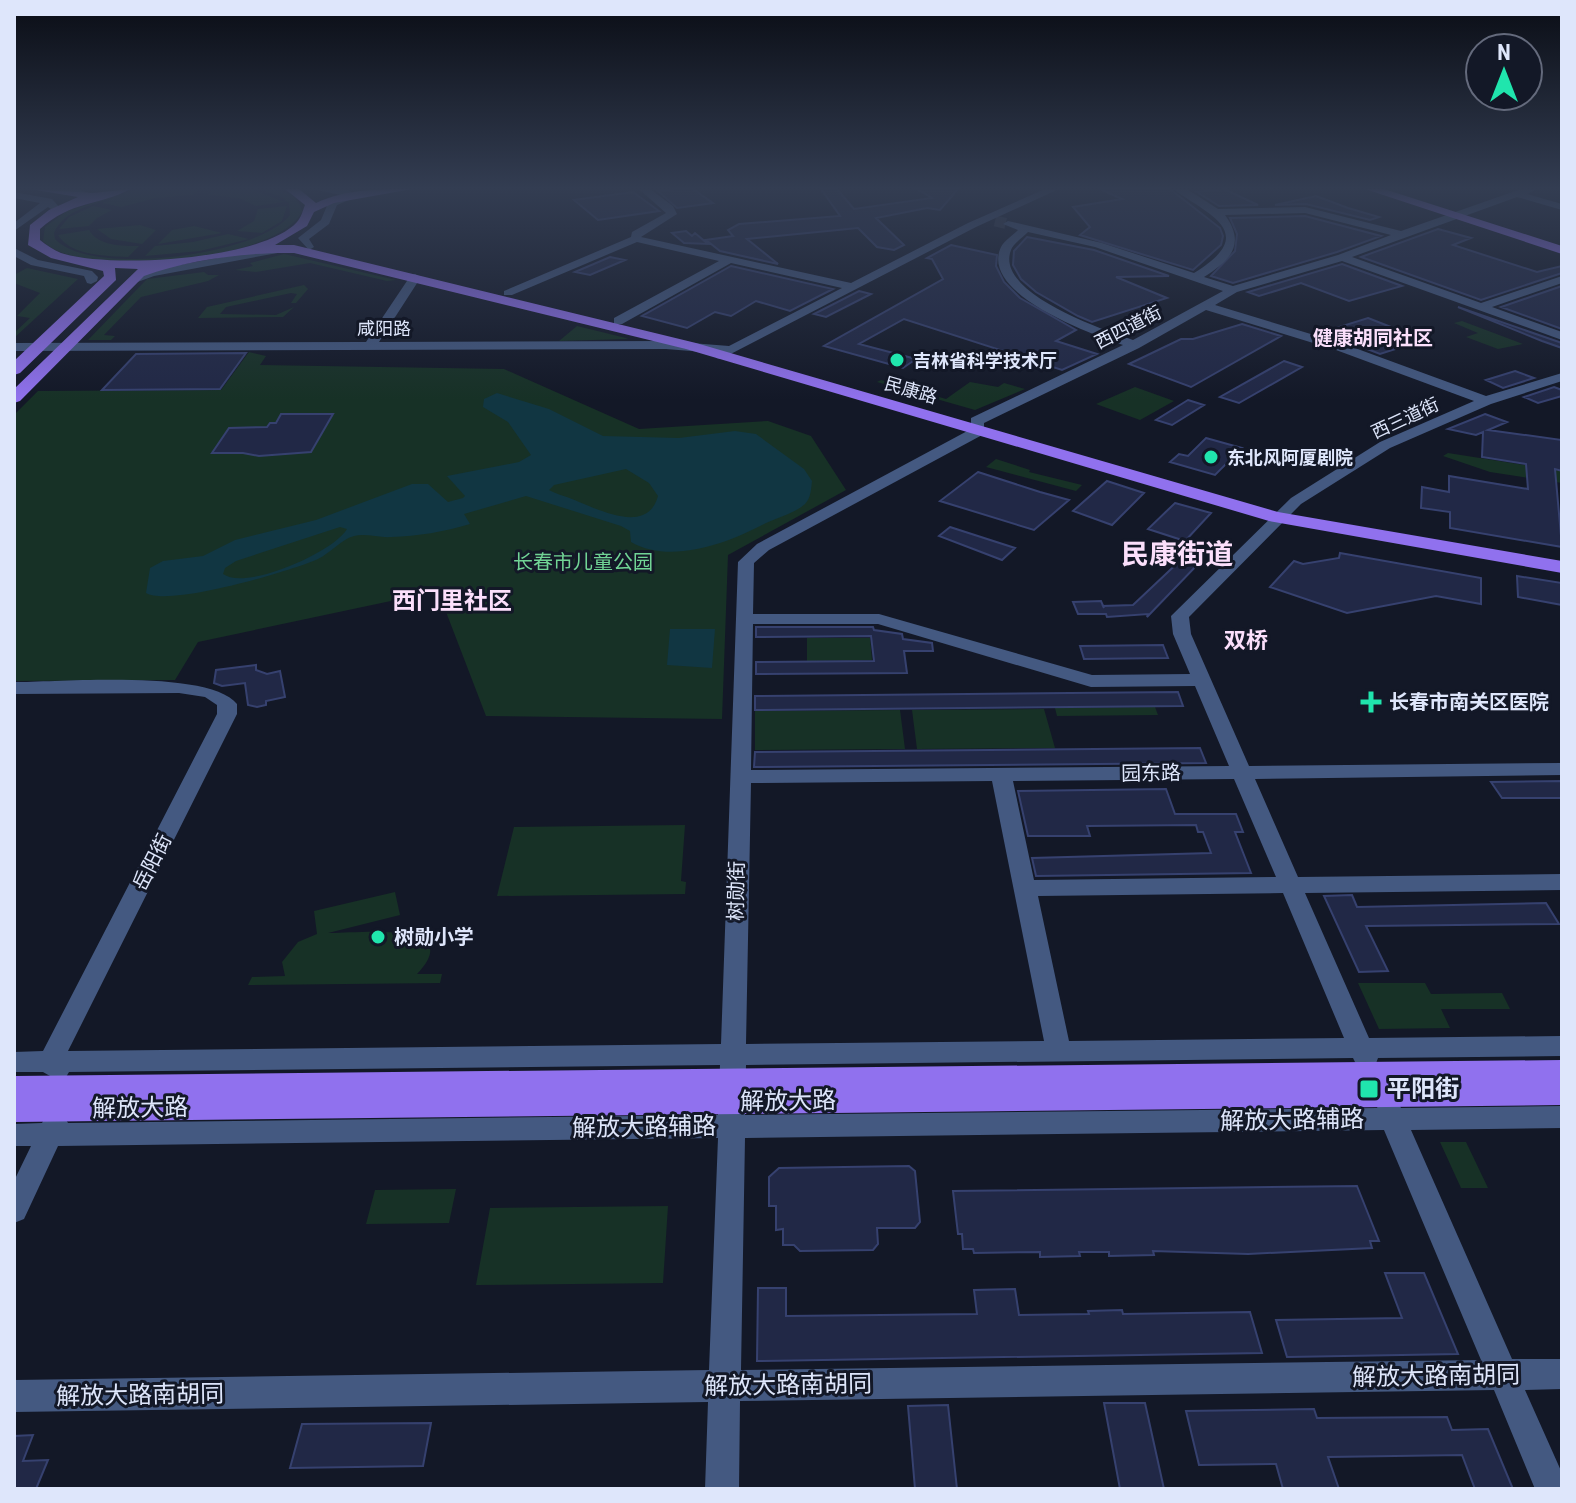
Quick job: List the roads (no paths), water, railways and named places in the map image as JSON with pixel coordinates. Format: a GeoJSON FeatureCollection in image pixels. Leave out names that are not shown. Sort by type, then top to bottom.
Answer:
{"type":"FeatureCollection","features":[{"type":"Feature","properties":{"kind":"main road"},"geometry":{"type":"LineString","coordinates":[[14,381],[111,277],[109,269],[71,259]]}},
{"type":"Feature","properties":{"kind":"main road"},"geometry":{"type":"LineString","coordinates":[[14,370],[121,277],[189,259]]}},
{"type":"Feature","properties":{"kind":"main road","name":"民康路"},"geometry":{"type":"LineString","coordinates":[[345,259],[726,353]]}},
{"type":"Feature","properties":{"kind":"main road","name":"民康路"},"geometry":{"type":"LineString","coordinates":[[352,259],[618,321],[1279,514],[1562,567]]}},
{"type":"Feature","properties":{"kind":"main road"},"geometry":{"type":"LineString","coordinates":[[88,263],[167,263]]}},
{"type":"Feature","properties":{"kind":"main road"},"geometry":{"type":"LineString","coordinates":[[16,349],[91,281],[98,270],[88,263]]}},
{"type":"Feature","properties":{"kind":"main road"},"geometry":{"type":"LineString","coordinates":[[14,398],[132,281],[148,269],[167,263]]}},
{"type":"Feature","properties":{"kind":"main road","name":"民康路"},"geometry":{"type":"LineString","coordinates":[[1279,514],[1562,559]]}},
{"type":"Feature","properties":{"kind":"main road","name":"解放大路"},"geometry":{"type":"LineString","coordinates":[[14,1109],[731,1091],[1377,1084],[1562,1073]]}},
{"type":"Feature","properties":{"kind":"main road","name":"解放大路"},"geometry":{"type":"LineString","coordinates":[[1377,1084],[1562,1092]]}},
{"type":"Feature","properties":{"kind":"main road","name":"解放大路"},"geometry":{"type":"LineString","coordinates":[[14,1089],[62,1110]]}},
{"type":"Feature","properties":{"kind":"street"},"geometry":{"type":"LineString","coordinates":[[28,259],[88,273],[91,281]]}},
{"type":"Feature","properties":{"kind":"street"},"geometry":{"type":"LineString","coordinates":[[132,281],[151,273],[234,259]]}},
{"type":"Feature","properties":{"kind":"street"},"geometry":{"type":"LineString","coordinates":[[508,293],[588,259]]}},
{"type":"Feature","properties":{"kind":"street"},"geometry":{"type":"LineString","coordinates":[[618,321],[730,259]]}},
{"type":"Feature","properties":{"kind":"street"},"geometry":{"type":"LineString","coordinates":[[731,259],[853,287]]}},
{"type":"Feature","properties":{"kind":"street"},"geometry":{"type":"LineString","coordinates":[[726,353],[910,259]]}},
{"type":"Feature","properties":{"kind":"street"},"geometry":{"type":"LineString","coordinates":[[1004,259],[1008,275],[1017,287],[1064,318],[1135,345]]}},
{"type":"Feature","properties":{"kind":"street"},"geometry":{"type":"LineString","coordinates":[[1141,259],[1233,290]]}},
{"type":"Feature","properties":{"kind":"street"},"geometry":{"type":"LineString","coordinates":[[1196,277],[1222,259]]}},
{"type":"Feature","properties":{"kind":"street","name":"西四道街"},"geometry":{"type":"LineString","coordinates":[[978,426],[1135,345],[1233,290],[1335,259]]}},
{"type":"Feature","properties":{"kind":"street"},"geometry":{"type":"LineString","coordinates":[[1348,259],[1562,336]]}},
{"type":"Feature","properties":{"kind":"street"},"geometry":{"type":"LineString","coordinates":[[370,346],[415,277]]}},
{"type":"Feature","properties":{"kind":"street"},"geometry":{"type":"LineString","coordinates":[[1483,306],[1562,279]]}},
{"type":"Feature","properties":{"kind":"street"},"geometry":{"type":"LineString","coordinates":[[1204,306],[1340,347],[1486,401]]}},
{"type":"Feature","properties":{"kind":"street"},"geometry":{"type":"LineString","coordinates":[[1548,331],[1562,326]]}},
{"type":"Feature","properties":{"kind":"street","name":"咸阳路"},"geometry":{"type":"LineString","coordinates":[[16,349],[691,346]]}},
{"type":"Feature","properties":{"kind":"street","name":"西三道街"},"geometry":{"type":"LineString","coordinates":[[1279,514],[1385,445],[1486,401],[1562,377]]}},
{"type":"Feature","properties":{"kind":"street","name":"树勋街"},"geometry":{"type":"LineString","coordinates":[[722,1489],[745,568],[755,553],[978,426]]}},
{"type":"Feature","properties":{"kind":"street"},"geometry":{"type":"LineString","coordinates":[[1279,514],[1180,616],[1182,634],[1552,1489]]}},
{"type":"Feature","properties":{"kind":"street"},"geometry":{"type":"LineString","coordinates":[[743,619],[879,619],[1091,681],[1202,680]]}},
{"type":"Feature","properties":{"kind":"street","name":"岳阳街"},"geometry":{"type":"LineString","coordinates":[[14,688],[179,687],[221,696],[227,704],[227,714],[50,1062]]}},
{"type":"Feature","properties":{"kind":"street","name":"园东路"},"geometry":{"type":"LineString","coordinates":[[739,777],[1562,769]]}},
{"type":"Feature","properties":{"kind":"street"},"geometry":{"type":"LineString","coordinates":[[1001,774],[1059,1052]]}},
{"type":"Feature","properties":{"kind":"street"},"geometry":{"type":"LineString","coordinates":[[1025,888],[1562,882]]}},
{"type":"Feature","properties":{"kind":"street","name":"解放大路辅路"},"geometry":{"type":"LineString","coordinates":[[1377,1084],[1562,1046]]}},
{"type":"Feature","properties":{"kind":"street","name":"解放大路辅路"},"geometry":{"type":"LineString","coordinates":[[14,1062],[731,1091],[1059,1052],[1377,1084],[1562,1117]]}},
{"type":"Feature","properties":{"kind":"street"},"geometry":{"type":"LineString","coordinates":[[14,1210],[62,1110],[50,1062]]}},
{"type":"Feature","properties":{"kind":"street"},"geometry":{"type":"LineString","coordinates":[[14,1135],[62,1110]]}},
{"type":"Feature","properties":{"kind":"street","name":"解放大路南胡同"},"geometry":{"type":"LineString","coordinates":[[14,1396],[1562,1374]]}},
{"type":"Feature","properties":{"kind":"water"},"geometry":{"type":"Polygon","coordinates":[[[497,393],[549,409],[603,436],[679,438],[735,431],[756,434],[804,469],[812,481],[810,496],[797,510],[735,538],[700,549],[664,552],[631,542],[630,531],[621,526],[526,496],[464,514],[470,524],[450,529],[401,536],[354,536],[318,559],[231,586],[179,595],[146,593],[150,568],[163,561],[203,556],[235,540],[316,520],[412,484],[428,484],[448,502],[463,498],[465,496],[447,476],[519,462],[531,455],[508,422],[483,407],[484,399],[497,393]],[[626,469],[554,485],[549,490],[623,517],[645,514],[653,508],[658,496],[649,483],[626,469]],[[340,527],[236,561],[225,568],[223,574],[234,578],[250,577],[289,566],[339,538],[347,529],[340,527]]]}},
{"type":"Feature","properties":{"kind":"water"},"geometry":{"type":"Polygon","coordinates":[[[670,629],[715,629],[712,668],[667,665],[670,629]]]}},
{"type":"Feature","properties":{"kind":"place","name":"吉林省科学技术厅"},"geometry":{"type":"Point","coordinates":[897,360]}},
{"type":"Feature","properties":{"kind":"place","name":"东北风阿厦剧院"},"geometry":{"type":"Point","coordinates":[1211,457]}},
{"type":"Feature","properties":{"kind":"place","name":"长春市南关区医院"},"geometry":{"type":"Point","coordinates":[1371,702]}},
{"type":"Feature","properties":{"kind":"place","name":"树勋小学"},"geometry":{"type":"Point","coordinates":[378,937]}},
{"type":"Feature","properties":{"kind":"place","name":"平阳街"},"geometry":{"type":"Point","coordinates":[1369,1089]}},
{"type":"Feature","properties":{"kind":"district","name":"健康胡同社区"},"geometry":{"type":"Point","coordinates":[1373,338]}},
{"type":"Feature","properties":{"kind":"district","name":"民康街道"},"geometry":{"type":"Point","coordinates":[1177,554]}},
{"type":"Feature","properties":{"kind":"district","name":"西门里社区"},"geometry":{"type":"Point","coordinates":[452,601]}},
{"type":"Feature","properties":{"kind":"district","name":"双桥"},"geometry":{"type":"Point","coordinates":[1246,640]}},
{"type":"Feature","properties":{"kind":"park label","name":"长春市儿童公园"},"geometry":{"type":"Point","coordinates":[583,562]}}]}
